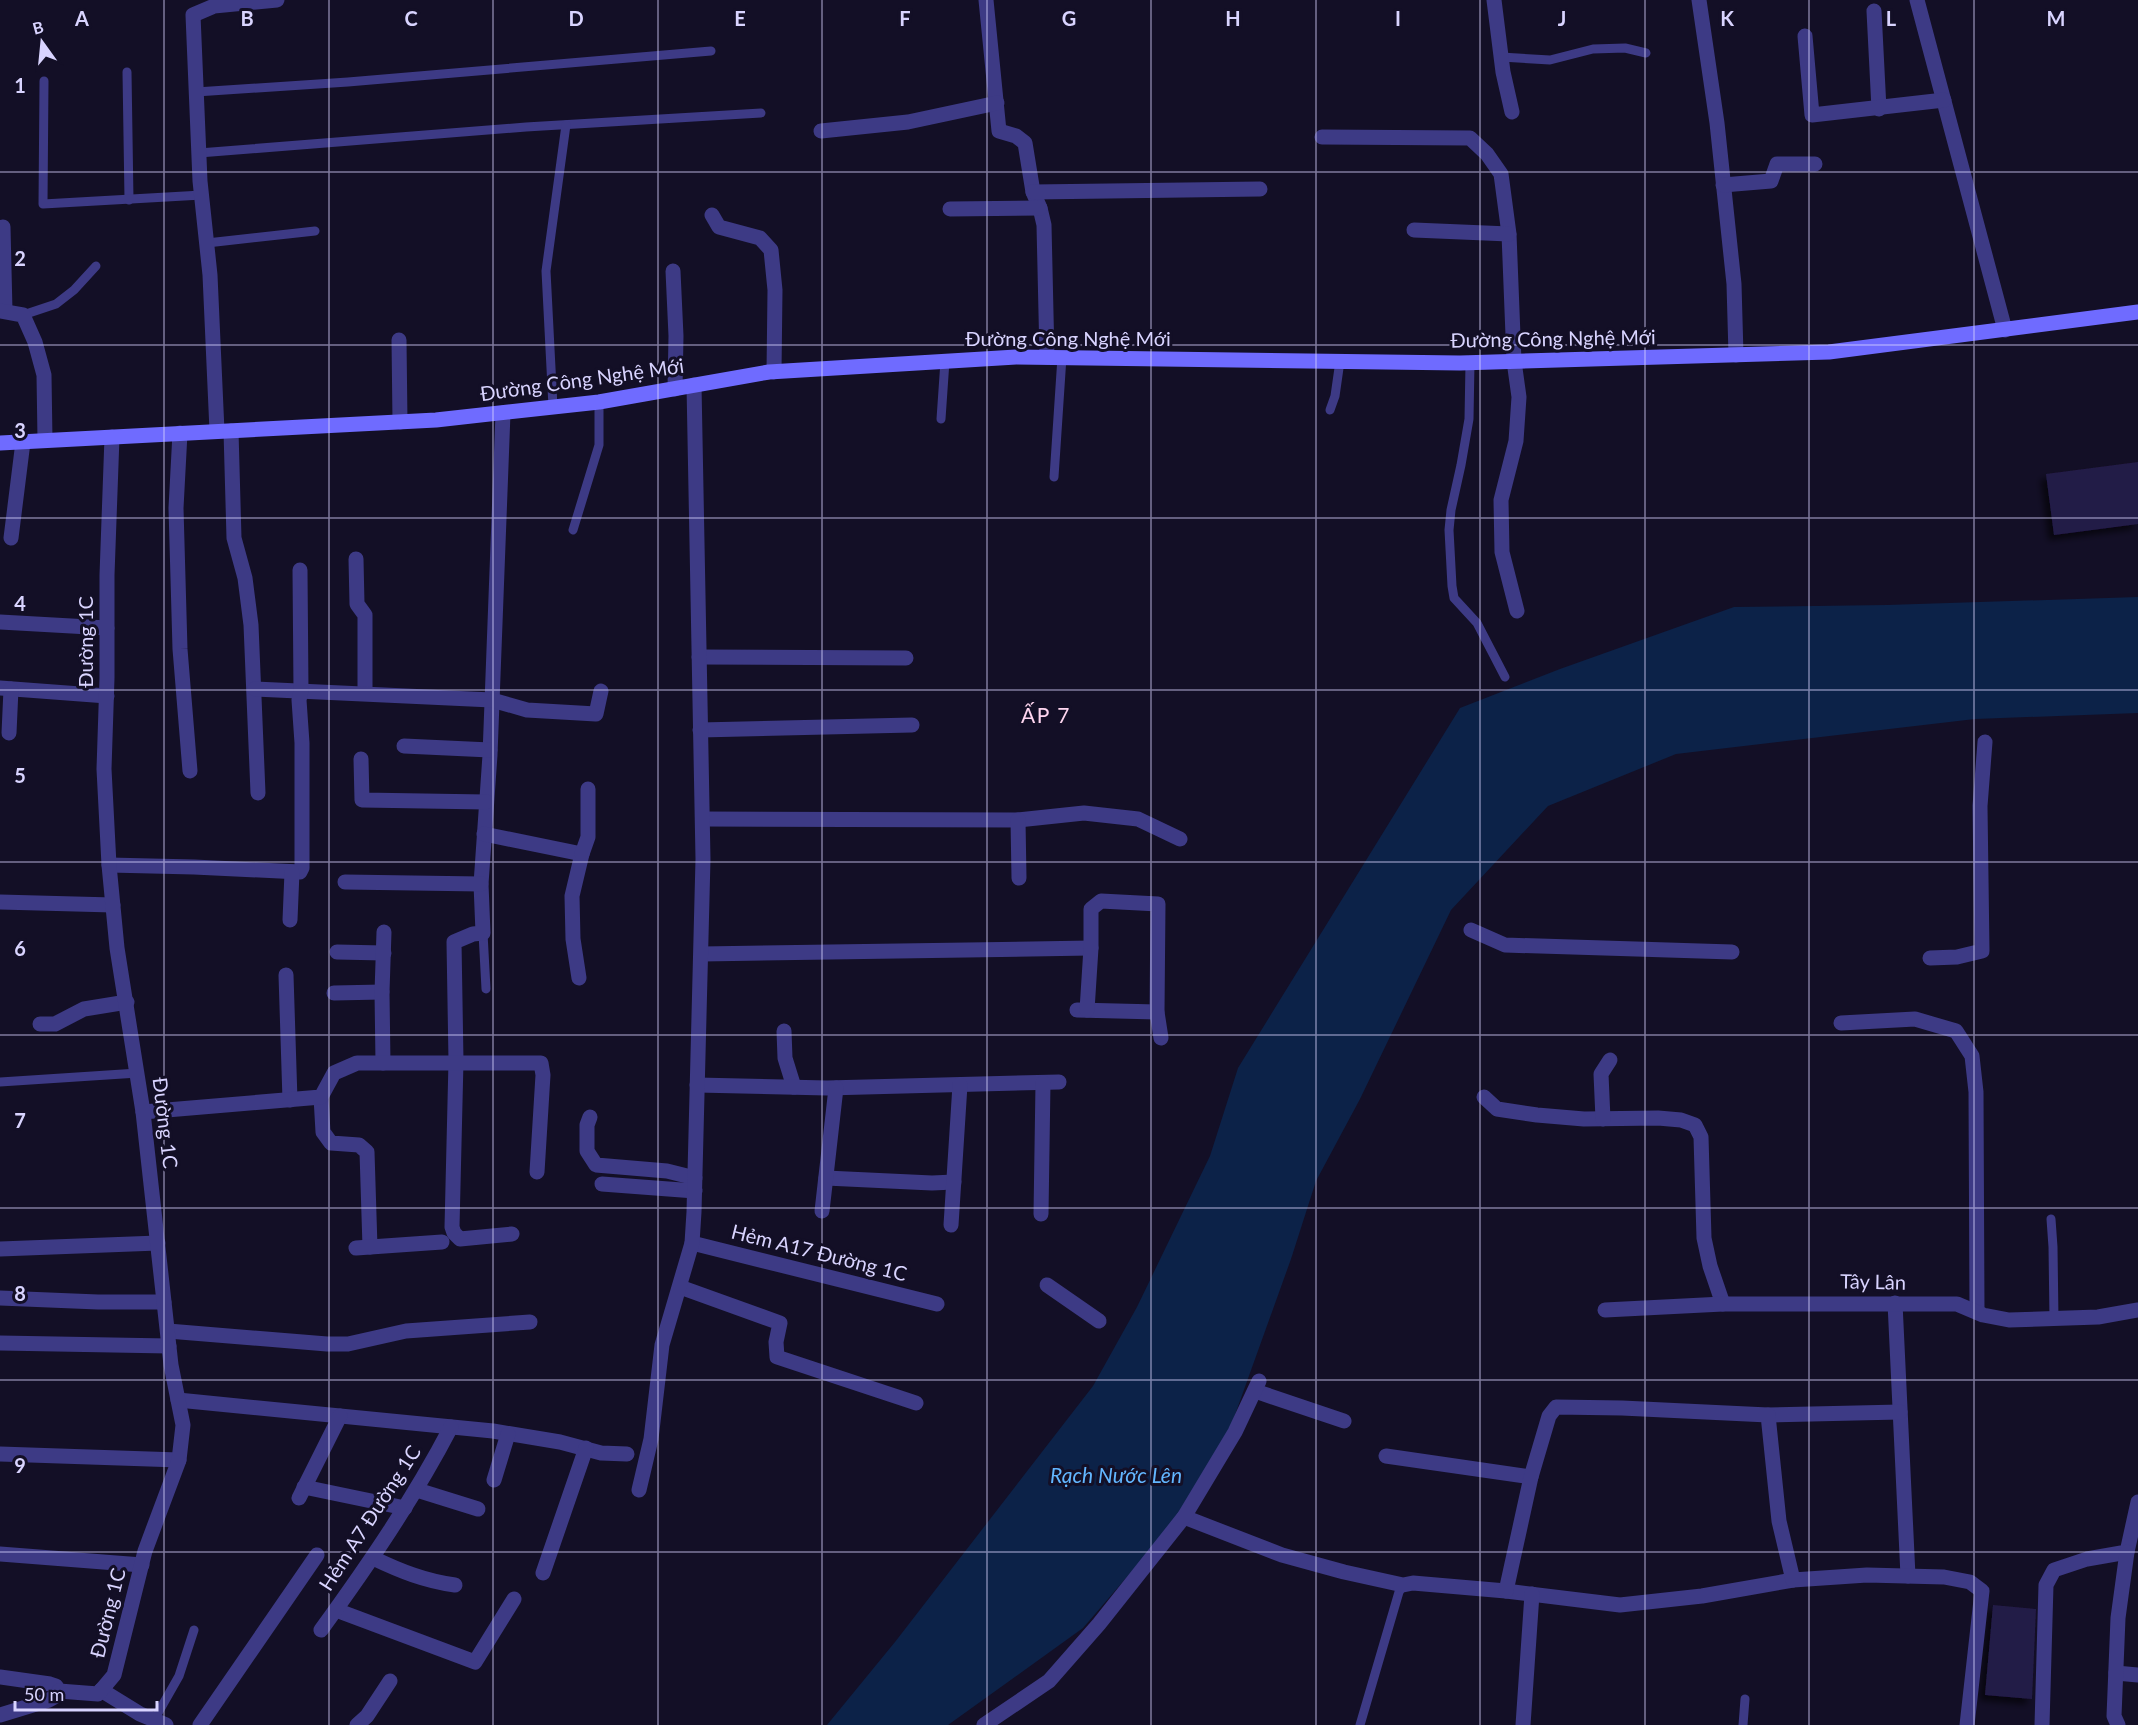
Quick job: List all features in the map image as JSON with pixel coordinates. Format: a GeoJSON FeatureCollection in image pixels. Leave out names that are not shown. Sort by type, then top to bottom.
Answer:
{"type":"FeatureCollection","features":[{"type":"Feature","properties":{"kind":"street"},"geometry":{"type":"LineString","coordinates":[[258,793],[251,625],[244,578],[234,538],[202,195],[193,15],[214,6],[277,0]]}},
{"type":"Feature","properties":{"kind":"street"},"geometry":{"type":"LineString","coordinates":[[986,0],[999,131],[1016,136],[1025,142],[1033,192],[1044,225],[1054,357]]}},
{"type":"Feature","properties":{"kind":"street"},"geometry":{"type":"LineString","coordinates":[[1494,0],[1501,57],[1512,112]]}},
{"type":"Feature","properties":{"kind":"street"},"geometry":{"type":"LineString","coordinates":[[1699,0],[1716,123],[1734,284],[1736,355]]}},
{"type":"Feature","properties":{"kind":"street"},"geometry":{"type":"LineString","coordinates":[[1917,0],[2005,330]]}},
{"type":"Feature","properties":{"kind":"street"},"geometry":{"type":"LineString","coordinates":[[1874,11],[1879,108]]}},
{"type":"Feature","properties":{"kind":"street"},"geometry":{"type":"LineString","coordinates":[[1805,36],[1812,115],[1944,100]]}},
{"type":"Feature","properties":{"kind":"street"},"geometry":{"type":"LineString","coordinates":[[821,131],[908,122],[997,103]]}},
{"type":"Feature","properties":{"kind":"street"},"geometry":{"type":"LineString","coordinates":[[1322,137],[1470,138],[1487,154],[1501,174],[1509,234],[1514,361],[1518,397],[1516,441],[1501,500],[1502,552],[1518,611]]}},
{"type":"Feature","properties":{"kind":"street"},"geometry":{"type":"LineString","coordinates":[[1723,184],[1771,181],[1777,164],[1815,164]]}},
{"type":"Feature","properties":{"kind":"street"},"geometry":{"type":"LineString","coordinates":[[1033,192],[1260,189]]}},
{"type":"Feature","properties":{"kind":"street"},"geometry":{"type":"LineString","coordinates":[[950,209],[1040,208]]}},
{"type":"Feature","properties":{"kind":"street"},"geometry":{"type":"LineString","coordinates":[[712,214],[719,227],[760,238],[771,250],[775,290],[774,372]]}},
{"type":"Feature","properties":{"kind":"street"},"geometry":{"type":"LineString","coordinates":[[3,227],[3,311],[23,315],[35,342],[44,375],[45,440]]}},
{"type":"Feature","properties":{"kind":"street"},"geometry":{"type":"LineString","coordinates":[[1414,230],[1509,234]]}},
{"type":"Feature","properties":{"kind":"street"},"geometry":{"type":"LineString","coordinates":[[673,271],[676,336],[675,388]]}},
{"type":"Feature","properties":{"kind":"street","name":"Đường Công Nghệ Mới"},"geometry":{"type":"LineString","coordinates":[[0,443],[400,422],[599,402],[774,372],[945,361],[1054,357],[1470,363],[1829,352],[2138,312]]}},
{"type":"Feature","properties":{"kind":"street"},"geometry":{"type":"LineString","coordinates":[[399,340],[400,422]]}},
{"type":"Feature","properties":{"kind":"street"},"geometry":{"type":"LineString","coordinates":[[639,1490],[652,1428],[663,1345],[692,1244],[695,1185],[702,954],[702,819],[694,385]]}},
{"type":"Feature","properties":{"kind":"street"},"geometry":{"type":"LineString","coordinates":[[503,413],[490,750],[481,884],[483,933],[473,934],[454,942],[456,1061],[452,1227],[460,1239],[512,1234]]}},
{"type":"Feature","properties":{"kind":"street"},"geometry":{"type":"LineString","coordinates":[[180,433],[176,508],[178,602],[190,771]]}},
{"type":"Feature","properties":{"kind":"street","name":"Đường 1C"},"geometry":{"type":"LineString","coordinates":[[101,1690],[114,1675],[142,1565],[179,1460],[183,1425],[168,1339],[143,1112],[117,948],[109,865],[104,769],[112,437]]}},
{"type":"Feature","properties":{"kind":"street"},"geometry":{"type":"LineString","coordinates":[[11,538],[23,442]]}},
{"type":"Feature","properties":{"kind":"street"},"geometry":{"type":"LineString","coordinates":[[356,559],[357,604],[365,615],[364,693]]}},
{"type":"Feature","properties":{"kind":"street"},"geometry":{"type":"LineString","coordinates":[[109,865],[300,872],[302,868],[302,743],[299,700],[301,691],[300,570]]}},
{"type":"Feature","properties":{"kind":"street"},"geometry":{"type":"LineString","coordinates":[[0,622],[107,628]]}},
{"type":"Feature","properties":{"kind":"street"},"geometry":{"type":"LineString","coordinates":[[699,657],[906,658]]}},
{"type":"Feature","properties":{"kind":"street"},"geometry":{"type":"LineString","coordinates":[[9,733],[6,688],[107,696]]}},
{"type":"Feature","properties":{"kind":"street"},"geometry":{"type":"LineString","coordinates":[[255,689],[492,700],[527,711],[596,714],[601,692]]}},
{"type":"Feature","properties":{"kind":"street"},"geometry":{"type":"LineString","coordinates":[[700,730],[912,725]]}},
{"type":"Feature","properties":{"kind":"street"},"geometry":{"type":"LineString","coordinates":[[1930,958],[1957,957],[1982,951],[1980,806],[1985,742]]}},
{"type":"Feature","properties":{"kind":"street"},"geometry":{"type":"LineString","coordinates":[[404,746],[490,750]]}},
{"type":"Feature","properties":{"kind":"street"},"geometry":{"type":"LineString","coordinates":[[361,759],[362,800],[486,802]]}},
{"type":"Feature","properties":{"kind":"street"},"geometry":{"type":"LineString","coordinates":[[579,978],[573,939],[572,896],[588,837],[588,789]]}},
{"type":"Feature","properties":{"kind":"street"},"geometry":{"type":"LineString","coordinates":[[702,819],[1018,820],[1084,813],[1138,819],[1180,839]]}},
{"type":"Feature","properties":{"kind":"street"},"geometry":{"type":"LineString","coordinates":[[1018,820],[1019,878]]}},
{"type":"Feature","properties":{"kind":"street"},"geometry":{"type":"LineString","coordinates":[[484,834],[582,854]]}},
{"type":"Feature","properties":{"kind":"street"},"geometry":{"type":"LineString","coordinates":[[290,920],[292,872]]}},
{"type":"Feature","properties":{"kind":"street"},"geometry":{"type":"LineString","coordinates":[[345,882],[481,884]]}},
{"type":"Feature","properties":{"kind":"street"},"geometry":{"type":"LineString","coordinates":[[1157,1012],[1082,1010],[1091,948],[1091,909],[1101,901],[1158,904],[1157,1012],[1161,1038]]}},
{"type":"Feature","properties":{"kind":"street"},"geometry":{"type":"LineString","coordinates":[[0,902],[112,905]]}},
{"type":"Feature","properties":{"kind":"street"},"geometry":{"type":"LineString","coordinates":[[1471,930],[1506,945],[1732,952]]}},
{"type":"Feature","properties":{"kind":"street"},"geometry":{"type":"LineString","coordinates":[[383,1063],[384,932]]}},
{"type":"Feature","properties":{"kind":"street"},"geometry":{"type":"LineString","coordinates":[[702,954],[1091,948]]}},
{"type":"Feature","properties":{"kind":"street"},"geometry":{"type":"LineString","coordinates":[[337,952],[384,953]]}},
{"type":"Feature","properties":{"kind":"street"},"geometry":{"type":"LineString","coordinates":[[286,975],[290,1100]]}},
{"type":"Feature","properties":{"kind":"street"},"geometry":{"type":"LineString","coordinates":[[334,993],[382,992]]}},
{"type":"Feature","properties":{"kind":"street"},"geometry":{"type":"LineString","coordinates":[[40,1024],[54,1024],[84,1009],[127,1002]]}},
{"type":"Feature","properties":{"kind":"street"},"geometry":{"type":"LineString","coordinates":[[1841,1023],[1915,1019],[1956,1031],[1972,1056],[1976,1092],[1977,1312]]}},
{"type":"Feature","properties":{"kind":"street"},"geometry":{"type":"LineString","coordinates":[[784,1031],[785,1058],[794,1087]]}},
{"type":"Feature","properties":{"kind":"street"},"geometry":{"type":"LineString","coordinates":[[1603,1119],[1601,1074],[1610,1060]]}},
{"type":"Feature","properties":{"kind":"street"},"geometry":{"type":"LineString","coordinates":[[442,1242],[363,1247],[366,1152],[359,1145],[331,1143],[323,1132],[321,1097],[334,1073],[357,1063],[456,1061],[541,1063],[543,1075],[537,1172]]}},
{"type":"Feature","properties":{"kind":"street"},"geometry":{"type":"LineString","coordinates":[[697,1085],[836,1088],[1051,1083],[1041,1214]]}},
{"type":"Feature","properties":{"kind":"street"},"geometry":{"type":"LineString","coordinates":[[951,1225],[960,1085]]}},
{"type":"Feature","properties":{"kind":"street"},"geometry":{"type":"LineString","coordinates":[[822,1211],[836,1088]]}},
{"type":"Feature","properties":{"kind":"street"},"geometry":{"type":"LineString","coordinates":[[143,1112],[321,1097]]}},
{"type":"Feature","properties":{"kind":"street"},"geometry":{"type":"LineString","coordinates":[[1484,1097],[1497,1109],[1537,1115],[1584,1119],[1658,1118],[1680,1120],[1695,1125],[1701,1137],[1704,1238],[1710,1266],[1724,1304]]}},
{"type":"Feature","properties":{"kind":"street"},"geometry":{"type":"LineString","coordinates":[[590,1117],[587,1125],[587,1151],[597,1165],[667,1171],[695,1185]]}},
{"type":"Feature","properties":{"kind":"street"},"geometry":{"type":"LineString","coordinates":[[826,1178],[954,1182]]}},
{"type":"Feature","properties":{"kind":"street"},"geometry":{"type":"LineString","coordinates":[[602,1184],[695,1185]]}},
{"type":"Feature","properties":{"kind":"street"},"geometry":{"type":"LineString","coordinates":[[0,1250],[158,1243]]}},
{"type":"Feature","properties":{"kind":"street","name":"Hẻm A17 Đường 1C"},"geometry":{"type":"LineString","coordinates":[[692,1244],[937,1304]]}},
{"type":"Feature","properties":{"kind":"street"},"geometry":{"type":"LineString","coordinates":[[1047,1285],[1099,1321]]}},
{"type":"Feature","properties":{"kind":"street"},"geometry":{"type":"LineString","coordinates":[[680,1287],[780,1323],[776,1342],[777,1357],[916,1403]]}},
{"type":"Feature","properties":{"kind":"street"},"geometry":{"type":"LineString","coordinates":[[0,1298],[164,1302]]}},
{"type":"Feature","properties":{"kind":"street"},"geometry":{"type":"LineString","coordinates":[[1895,1303],[1908,1576]]}},
{"type":"Feature","properties":{"kind":"street","name":"Tây Lân"},"geometry":{"type":"LineString","coordinates":[[1605,1310],[1724,1304],[1895,1303],[1957,1305],[2010,1320],[2098,1317],[2138,1310]]}},
{"type":"Feature","properties":{"kind":"street"},"geometry":{"type":"LineString","coordinates":[[0,1343],[168,1339],[348,1344],[406,1331],[530,1322]]}},
{"type":"Feature","properties":{"kind":"street"},"geometry":{"type":"LineString","coordinates":[[984,1725],[1049,1681],[1099,1624],[1184,1517],[1236,1432],[1257,1386],[1344,1421]]}},
{"type":"Feature","properties":{"kind":"street"},"geometry":{"type":"LineString","coordinates":[[178,1400],[451,1426],[586,1448],[601,1453],[627,1454]]}},
{"type":"Feature","properties":{"kind":"street"},"geometry":{"type":"LineString","coordinates":[[1506,1591],[1531,1477],[1549,1416],[1556,1407],[1768,1415],[1900,1412]]}},
{"type":"Feature","properties":{"kind":"street"},"geometry":{"type":"LineString","coordinates":[[1768,1415],[1779,1521],[1793,1580]]}},
{"type":"Feature","properties":{"kind":"street"},"geometry":{"type":"LineString","coordinates":[[340,1416],[302,1493],[405,1508]]}},
{"type":"Feature","properties":{"kind":"street","name":"Hẻm A7 Đường 1C"},"geometry":{"type":"LineString","coordinates":[[321,1630],[373,1558],[417,1490],[451,1426]]}},
{"type":"Feature","properties":{"kind":"street"},"geometry":{"type":"LineString","coordinates":[[494,1480],[508,1434]]}},
{"type":"Feature","properties":{"kind":"street"},"geometry":{"type":"LineString","coordinates":[[543,1573],[586,1448]]}},
{"type":"Feature","properties":{"kind":"street"},"geometry":{"type":"LineString","coordinates":[[0,1454],[179,1460]]}},
{"type":"Feature","properties":{"kind":"street"},"geometry":{"type":"LineString","coordinates":[[1386,1456],[1531,1477]]}},
{"type":"Feature","properties":{"kind":"street"},"geometry":{"type":"LineString","coordinates":[[417,1490],[478,1509]]}},
{"type":"Feature","properties":{"kind":"street"},"geometry":{"type":"LineString","coordinates":[[2118,1725],[2114,1716],[2118,1618],[2127,1552],[2138,1502]]}},
{"type":"Feature","properties":{"kind":"street"},"geometry":{"type":"LineString","coordinates":[[1184,1517],[1282,1555],[1403,1585],[1506,1591],[1620,1605],[1701,1596],[1793,1580],[1867,1575],[1953,1579],[1970,1582],[1982,1591],[1966,1725]]}},
{"type":"Feature","properties":{"kind":"street"},"geometry":{"type":"LineString","coordinates":[[2042,1725],[2046,1586],[2055,1570],[2087,1559],[2127,1552]]}},
{"type":"Feature","properties":{"kind":"street"},"geometry":{"type":"LineString","coordinates":[[0,1554],[142,1565]]}},
{"type":"Feature","properties":{"kind":"street"},"geometry":{"type":"LineString","coordinates":[[200,1725],[317,1555]]}},
{"type":"Feature","properties":{"kind":"street"},"geometry":{"type":"LineString","coordinates":[[373,1558],[432,1582],[455,1585]]}},
{"type":"Feature","properties":{"kind":"street"},"geometry":{"type":"LineString","coordinates":[[1523,1725],[1532,1594]]}},
{"type":"Feature","properties":{"kind":"street"},"geometry":{"type":"LineString","coordinates":[[336,1610],[475,1662],[514,1599]]}},
{"type":"Feature","properties":{"kind":"street"},"geometry":{"type":"LineString","coordinates":[[2116,1673],[2138,1675]]}},
{"type":"Feature","properties":{"kind":"street"},"geometry":{"type":"LineString","coordinates":[[0,1677],[50,1684],[56,1686],[59,1691]]}},
{"type":"Feature","properties":{"kind":"street"},"geometry":{"type":"LineString","coordinates":[[357,1725],[367,1716],[390,1681]]}},
{"type":"Feature","properties":{"kind":"street"},"geometry":{"type":"LineString","coordinates":[[59,1691],[98,1694],[101,1690],[140,1714],[160,1722]]}},
{"type":"Feature","properties":{"kind":"street"},"geometry":{"type":"LineString","coordinates":[[0,1715],[49,1700],[59,1691]]}},
{"type":"Feature","properties":{"kind":"lane"},"geometry":{"type":"LineString","coordinates":[[1501,57],[1550,60],[1593,49],[1624,48],[1646,53]]}},
{"type":"Feature","properties":{"kind":"lane"},"geometry":{"type":"LineString","coordinates":[[196,92],[360,81],[711,51]]}},
{"type":"Feature","properties":{"kind":"lane"},"geometry":{"type":"LineString","coordinates":[[127,72],[129,200]]}},
{"type":"Feature","properties":{"kind":"lane"},"geometry":{"type":"LineString","coordinates":[[44,81],[43,204],[202,195]]}},
{"type":"Feature","properties":{"kind":"lane"},"geometry":{"type":"LineString","coordinates":[[199,153],[645,118],[761,113]]}},
{"type":"Feature","properties":{"kind":"lane"},"geometry":{"type":"LineString","coordinates":[[554,407],[546,271],[566,125]]}},
{"type":"Feature","properties":{"kind":"lane"},"geometry":{"type":"LineString","coordinates":[[207,243],[315,231]]}},
{"type":"Feature","properties":{"kind":"lane"},"geometry":{"type":"LineString","coordinates":[[23,315],[56,304],[74,290],[96,266]]}},
{"type":"Feature","properties":{"kind":"lane"},"geometry":{"type":"LineString","coordinates":[[1054,357],[1054,477]]}},
{"type":"Feature","properties":{"kind":"lane"},"geometry":{"type":"LineString","coordinates":[[941,419],[945,361]]}},
{"type":"Feature","properties":{"kind":"lane"},"geometry":{"type":"LineString","coordinates":[[1330,410],[1335,396],[1340,361]]}},
{"type":"Feature","properties":{"kind":"lane"},"geometry":{"type":"LineString","coordinates":[[1470,363],[1469,419],[1449,530],[1452,586],[1454,598],[1477,622],[1505,677]]}},
{"type":"Feature","properties":{"kind":"lane"},"geometry":{"type":"LineString","coordinates":[[573,530],[599,445],[599,402]]}},
{"type":"Feature","properties":{"kind":"lane"},"geometry":{"type":"LineString","coordinates":[[483,933],[486,989]]}},
{"type":"Feature","properties":{"kind":"lane"},"geometry":{"type":"LineString","coordinates":[[0,1082],[138,1073]]}},
{"type":"Feature","properties":{"kind":"lane"},"geometry":{"type":"LineString","coordinates":[[2051,1219],[2054,1319]]}},
{"type":"Feature","properties":{"kind":"lane"},"geometry":{"type":"LineString","coordinates":[[1360,1725],[1384,1639],[1403,1585]]}},
{"type":"Feature","properties":{"kind":"lane"},"geometry":{"type":"LineString","coordinates":[[160,1722],[179,1676],[194,1630]]}},
{"type":"Feature","properties":{"kind":"lane"},"geometry":{"type":"LineString","coordinates":[[1743,1725],[1745,1699]]}},
{"type":"Feature","properties":{"kind":"water","name":"Rạch Nước Lên"},"geometry":{"type":"Polygon","coordinates":[[[2138,597],[2138,713],[1975,719],[1676,754],[1548,806],[1451,910],[1360,1099],[1316,1181],[1291,1259],[1227,1437],[1175,1521],[1083,1628],[948,1725],[827,1725],[895,1642],[1093,1386],[1137,1307],[1210,1156],[1238,1068],[1460,708],[1560,669],[1734,607],[2138,597]]]}},
{"type":"Feature","properties":{"kind":"building"},"geometry":{"type":"Polygon","coordinates":[[[2138,462],[2138,524],[2054,535],[2046,474],[2138,462]]]}},
{"type":"Feature","properties":{"kind":"building"},"geometry":{"type":"Polygon","coordinates":[[[1993,1605],[2036,1609],[2032,1699],[1985,1695],[1993,1605]]]}},
{"type":"Feature","properties":{"kind":"district","name":"ẤP 7"},"geometry":{"type":"Point","coordinates":[1046,716]}}]}
